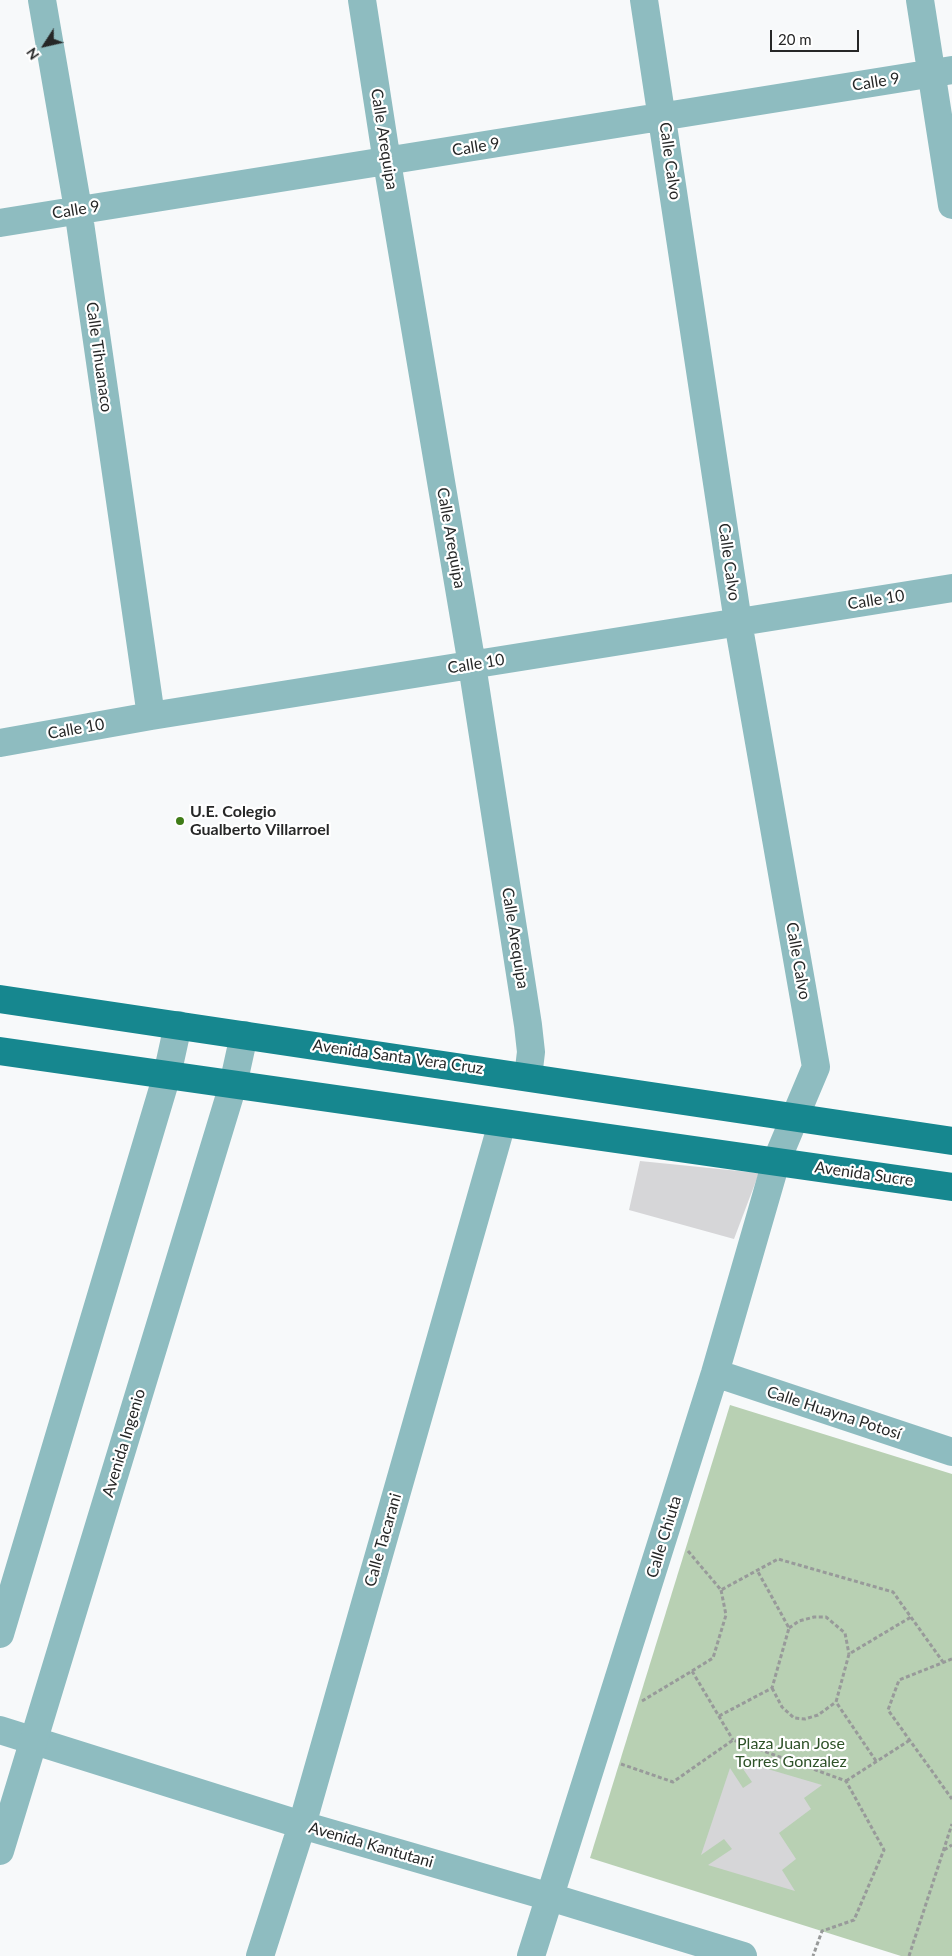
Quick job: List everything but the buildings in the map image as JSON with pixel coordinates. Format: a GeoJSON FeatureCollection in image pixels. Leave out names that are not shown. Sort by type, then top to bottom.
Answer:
{"type":"FeatureCollection","features":[{"type":"Feature","properties":{"kind":"main road","name":"Avenida Santa Vera Cruz"},"geometry":{"type":"LineString","coordinates":[[0,999],[528,1077],[795,1119]]}},
{"type":"Feature","properties":{"kind":"main road"},"geometry":{"type":"LineString","coordinates":[[0,1051],[776,1162]]}},
{"type":"Feature","properties":{"kind":"main road"},"geometry":{"type":"LineString","coordinates":[[795,1119],[952,1141]]}},
{"type":"Feature","properties":{"kind":"main road","name":"Avenida Sucre"},"geometry":{"type":"LineString","coordinates":[[776,1162],[952,1187]]}},
{"type":"Feature","properties":{"kind":"street","name":"Calle Tihuanaco"},"geometry":{"type":"LineString","coordinates":[[42,0],[78,209],[151,716]]}},
{"type":"Feature","properties":{"kind":"street","name":"Calle Arequipa"},"geometry":{"type":"LineString","coordinates":[[362,0],[387,162],[472,665],[528,1025],[531,1052],[528,1077]]}},
{"type":"Feature","properties":{"kind":"street","name":"Calle Calvo"},"geometry":{"type":"LineString","coordinates":[[644,0],[664,117],[738,622],[816,1067],[795,1119]]}},
{"type":"Feature","properties":{"kind":"street"},"geometry":{"type":"LineString","coordinates":[[920,0],[942,72],[952,206]]}},
{"type":"Feature","properties":{"kind":"street","name":"Calle 9"},"geometry":{"type":"LineString","coordinates":[[0,223],[942,72]]}},
{"type":"Feature","properties":{"kind":"street","name":"Calle 10"},"geometry":{"type":"LineString","coordinates":[[0,743],[151,716],[952,588]]}},
{"type":"Feature","properties":{"kind":"street"},"geometry":{"type":"LineString","coordinates":[[0,1634],[167,1075],[178,1025]]}},
{"type":"Feature","properties":{"kind":"street","name":"Avenida Ingenio"},"geometry":{"type":"LineString","coordinates":[[0,1851],[233,1084],[244,1035]]}},
{"type":"Feature","properties":{"kind":"street","name":"Calle Chiuta"},"geometry":{"type":"LineString","coordinates":[[531,1956],[715,1373],[776,1162],[795,1119]]}},
{"type":"Feature","properties":{"kind":"street","name":"Calle Tacarani"},"geometry":{"type":"LineString","coordinates":[[260,1956],[302,1825],[502,1123]]}},
{"type":"Feature","properties":{"kind":"street","name":"Calle Huayna Potosí"},"geometry":{"type":"LineString","coordinates":[[715,1373],[952,1452]]}},
{"type":"Feature","properties":{"kind":"street","name":"Avenida Kantutani"},"geometry":{"type":"LineString","coordinates":[[0,1730],[302,1825],[550,1896],[742,1956]]}},
{"type":"Feature","properties":{"kind":"path"},"geometry":{"type":"LineString","coordinates":[[614,1695],[638,1703],[713,1658],[726,1615],[721,1590],[686,1548],[663,1540]]}},
{"type":"Feature","properties":{"kind":"path"},"geometry":{"type":"LineString","coordinates":[[721,1590],[778,1559],[893,1592],[942,1662]]}},
{"type":"Feature","properties":{"kind":"path"},"geometry":{"type":"LineString","coordinates":[[757,1570],[789,1628]]}},
{"type":"Feature","properties":{"kind":"path"},"geometry":{"type":"LineString","coordinates":[[814,1617],[826,1617],[845,1632],[848,1654],[836,1702],[818,1715],[805,1720],[794,1718],[782,1707],[772,1688],[789,1628],[799,1621],[814,1617]]}},
{"type":"Feature","properties":{"kind":"path"},"geometry":{"type":"LineString","coordinates":[[848,1654],[911,1617]]}},
{"type":"Feature","properties":{"kind":"path"},"geometry":{"type":"LineString","coordinates":[[952,1659],[900,1680],[888,1710],[952,1799]]}},
{"type":"Feature","properties":{"kind":"path"},"geometry":{"type":"LineString","coordinates":[[692,1671],[733,1740],[846,1781],[884,1850],[854,1920],[822,1931],[812,1956]]}},
{"type":"Feature","properties":{"kind":"path"},"geometry":{"type":"LineString","coordinates":[[719,1716],[772,1688]]}},
{"type":"Feature","properties":{"kind":"path"},"geometry":{"type":"LineString","coordinates":[[836,1702],[876,1762]]}},
{"type":"Feature","properties":{"kind":"path"},"geometry":{"type":"LineString","coordinates":[[595,1757],[673,1782],[733,1740]]}},
{"type":"Feature","properties":{"kind":"path"},"geometry":{"type":"LineString","coordinates":[[846,1781],[910,1740]]}},
{"type":"Feature","properties":{"kind":"path"},"geometry":{"type":"LineString","coordinates":[[908,1956],[952,1824]]}},
{"type":"Feature","properties":{"kind":"path"},"geometry":{"type":"LineString","coordinates":[[944,1850],[952,1845]]}},
{"type":"Feature","properties":{"kind":"green space","name":"Plaza Juan Jose Torres Gonzalez"},"geometry":{"type":"Polygon","coordinates":[[[730,1405],[952,1474],[952,1956],[901,1956],[590,1858],[730,1405]]]}},
{"type":"Feature","properties":{"kind":"place","name":"U.E. Colegio Gualberto Villarroel"},"geometry":{"type":"Point","coordinates":[180,821]}}]}
